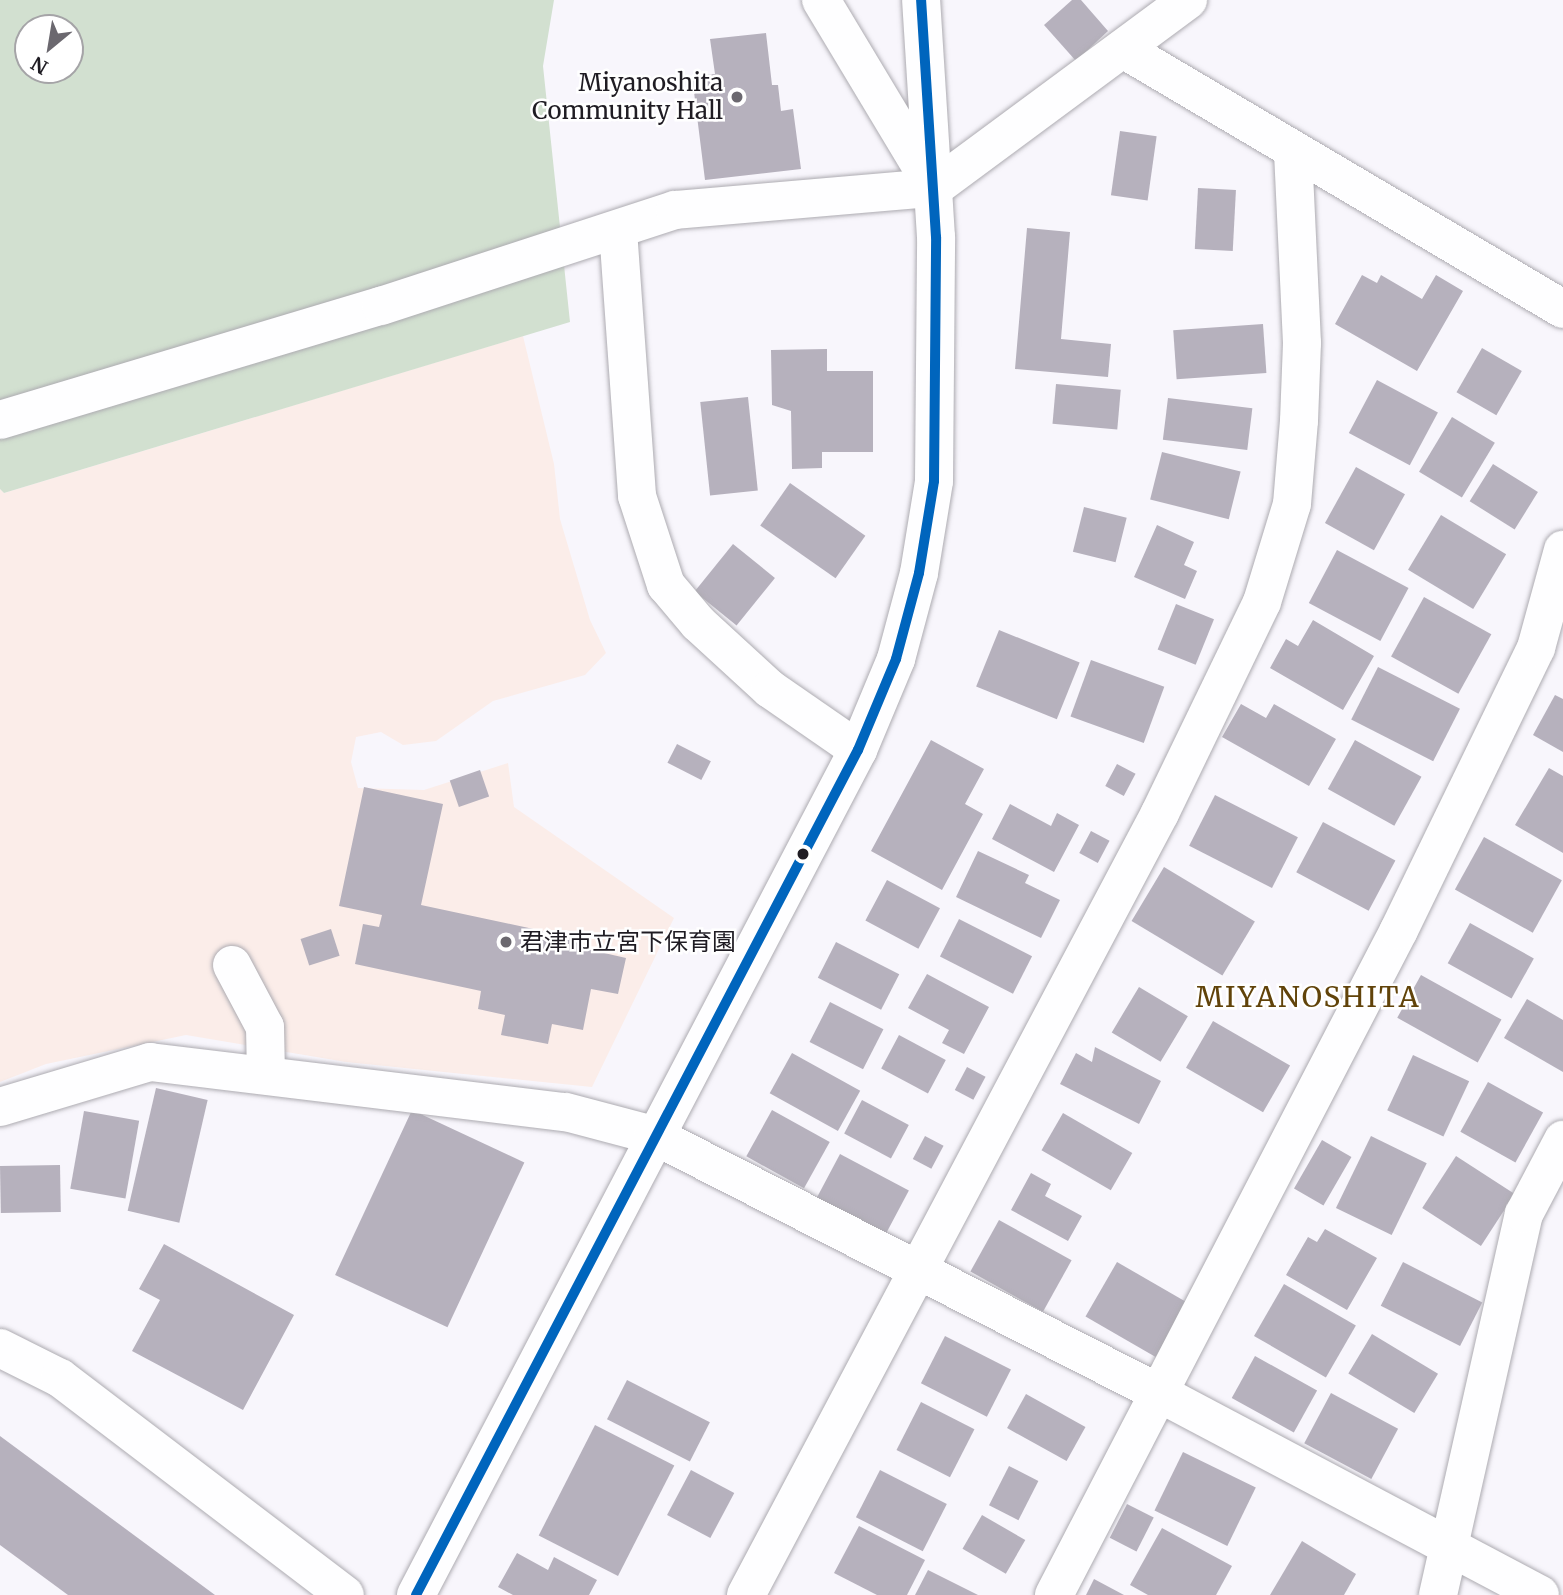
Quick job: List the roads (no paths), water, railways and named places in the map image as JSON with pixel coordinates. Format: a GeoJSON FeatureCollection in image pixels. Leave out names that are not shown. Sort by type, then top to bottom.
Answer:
{"type":"FeatureCollection","features":[{"type":"Feature","properties":{"kind":"street"},"geometry":{"type":"LineString","coordinates":[[821,0],[934,188]]}},
{"type":"Feature","properties":{"kind":"street"},"geometry":{"type":"LineString","coordinates":[[416,1595],[653,1135],[858,750],[896,659],[919,573],[934,481],[934,188],[922,0]]}},
{"type":"Feature","properties":{"kind":"street"},"geometry":{"type":"LineString","coordinates":[[0,420],[618,230],[675,210],[934,188],[1188,0]]}},
{"type":"Feature","properties":{"kind":"street"},"geometry":{"type":"LineString","coordinates":[[1123,49],[1293,153],[1563,309]]}},
{"type":"Feature","properties":{"kind":"street"},"geometry":{"type":"LineString","coordinates":[[746,1595],[1160,813],[1262,603],[1292,503],[1299,421],[1302,343],[1293,153]]}},
{"type":"Feature","properties":{"kind":"street"},"geometry":{"type":"LineString","coordinates":[[618,230],[637,496],[666,585],[698,623],[770,689],[858,750]]}},
{"type":"Feature","properties":{"kind":"street"},"geometry":{"type":"LineString","coordinates":[[1054,1595],[1399,930],[1536,648],[1563,550]]}},
{"type":"Feature","properties":{"kind":"street"},"geometry":{"type":"LineString","coordinates":[[232,965],[265,1027],[266,1075]]}},
{"type":"Feature","properties":{"kind":"street"},"geometry":{"type":"LineString","coordinates":[[9,1095],[150,1062],[566,1112],[653,1135],[1159,1393],[1540,1595]]}},
{"type":"Feature","properties":{"kind":"street"},"geometry":{"type":"LineString","coordinates":[[1438,1595],[1524,1214],[1563,1140]]}},
{"type":"Feature","properties":{"kind":"street"},"geometry":{"type":"LineString","coordinates":[[0,1348],[60,1378],[345,1595]]}},
{"type":"Feature","properties":{"kind":"place","name":"Miyanoshita Community Hall"},"geometry":{"type":"Point","coordinates":[737,97]}},
{"type":"Feature","properties":{"kind":"place","name":"君津市立宮下保育園"},"geometry":{"type":"Point","coordinates":[506,942]}},
{"type":"Feature","properties":{"kind":"district","name":"MIYANOSHITA"},"geometry":{"type":"Point","coordinates":[1308,997]}}]}
